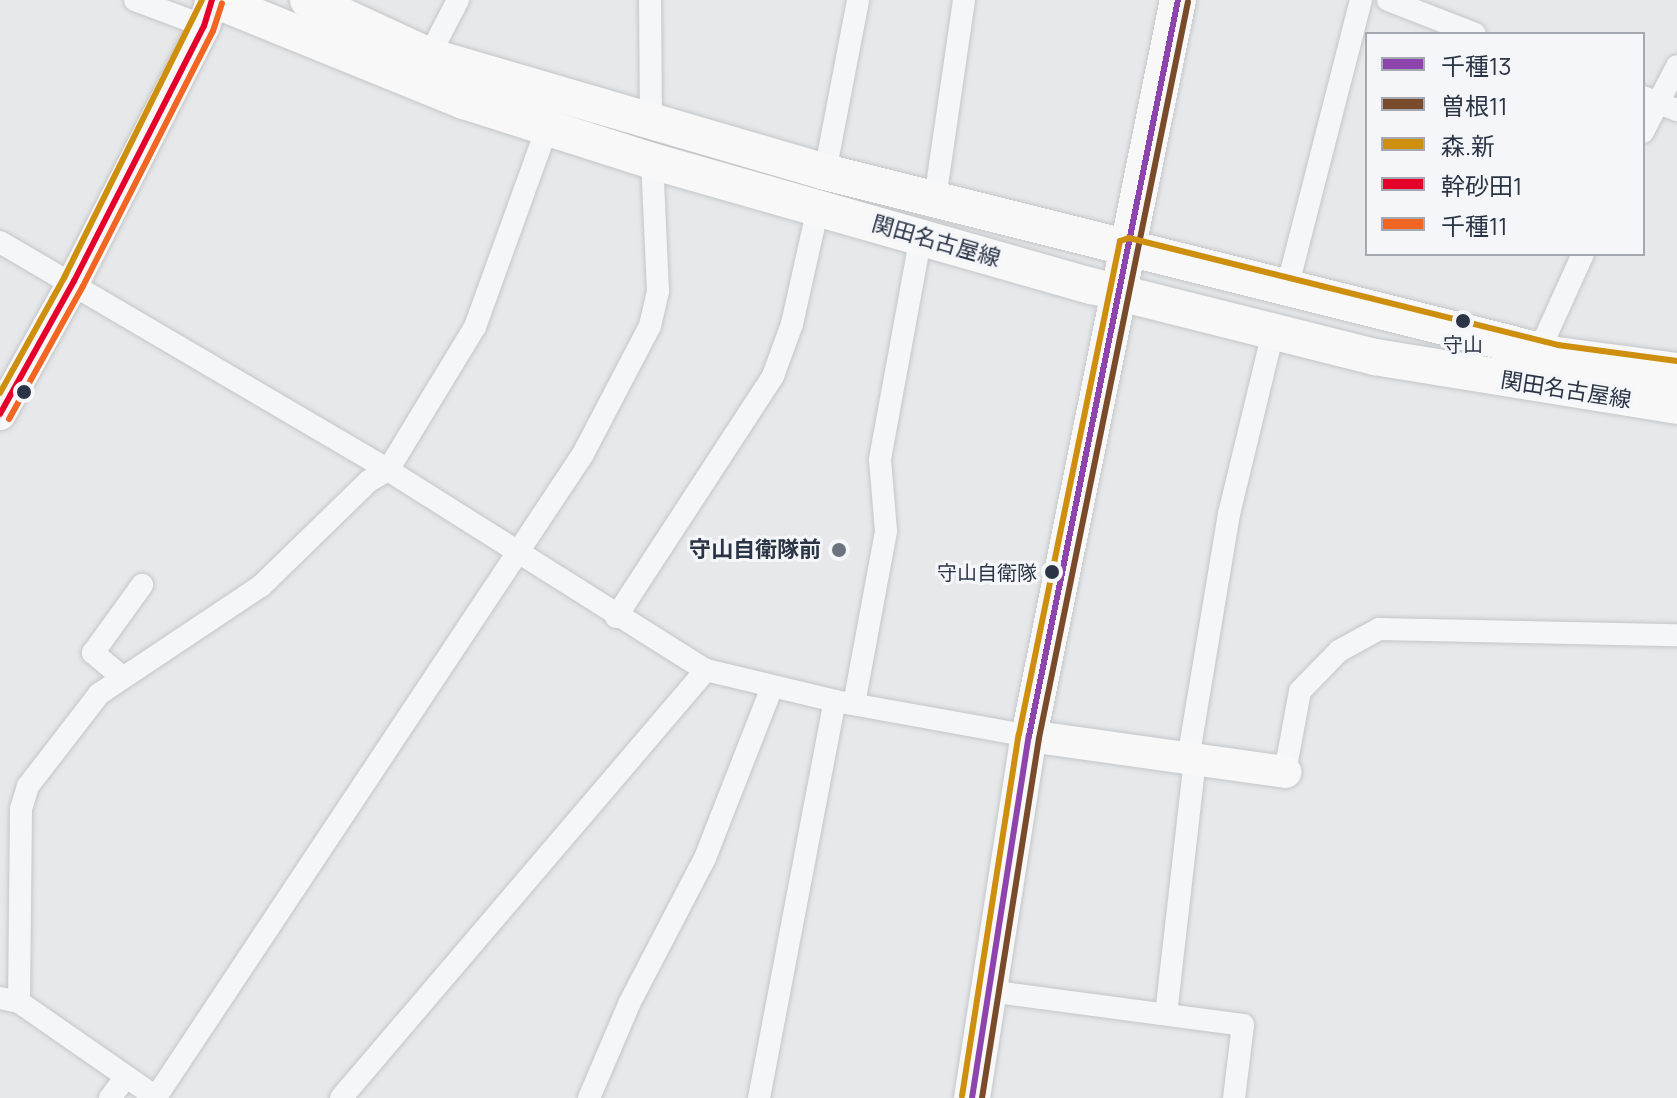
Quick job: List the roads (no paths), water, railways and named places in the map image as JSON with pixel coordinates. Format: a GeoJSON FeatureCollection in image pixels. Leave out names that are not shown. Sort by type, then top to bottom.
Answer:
{"type":"FeatureCollection","features":[{"type":"Feature","properties":{"kind":"main road","name":"関田名古屋線"},"geometry":{"type":"LineString","coordinates":[[308,0],[429,56],[651,124],[825,172],[1539,351],[1677,371]]}},
{"type":"Feature","properties":{"kind":"main road"},"geometry":{"type":"LineString","coordinates":[[972,1098],[1029,736],[1178,0]]}},
{"type":"Feature","properties":{"kind":"main road","name":"関田名古屋線"},"geometry":{"type":"LineString","coordinates":[[210,9],[464,101],[652,161],[1118,293],[1421,366],[1677,406]]}},
{"type":"Feature","properties":{"kind":"street"},"geometry":{"type":"LineString","coordinates":[[0,414],[74,281],[210,9],[135,0]]}},
{"type":"Feature","properties":{"kind":"street"},"geometry":{"type":"LineString","coordinates":[[429,56],[458,0]]}},
{"type":"Feature","properties":{"kind":"street"},"geometry":{"type":"LineString","coordinates":[[825,172],[858,0]]}},
{"type":"Feature","properties":{"kind":"street"},"geometry":{"type":"LineString","coordinates":[[935,199],[964,0]]}},
{"type":"Feature","properties":{"kind":"street"},"geometry":{"type":"LineString","coordinates":[[1287,288],[1361,0]]}},
{"type":"Feature","properties":{"kind":"street"},"geometry":{"type":"LineString","coordinates":[[1388,0],[1470,32]]}},
{"type":"Feature","properties":{"kind":"street"},"geometry":{"type":"LineString","coordinates":[[648,1],[651,124]]}},
{"type":"Feature","properties":{"kind":"street"},"geometry":{"type":"LineString","coordinates":[[1645,128],[1677,66]]}},
{"type":"Feature","properties":{"kind":"street"},"geometry":{"type":"LineString","coordinates":[[547,128],[475,327],[388,470],[369,481],[261,586],[99,694],[28,786],[21,809],[10,1000],[156,1098],[515,552],[583,454],[650,326],[658,291],[652,161]]}},
{"type":"Feature","properties":{"kind":"street"},"geometry":{"type":"LineString","coordinates":[[616,617],[773,376],[792,324],[818,208]]}},
{"type":"Feature","properties":{"kind":"street"},"geometry":{"type":"LineString","coordinates":[[759,1098],[844,703],[886,531],[880,459],[921,235]]}},
{"type":"Feature","properties":{"kind":"street"},"geometry":{"type":"LineString","coordinates":[[0,242],[74,281],[388,470],[616,617],[706,670],[772,687],[1029,736],[1285,772],[1300,691],[1339,651],[1379,629],[1677,635]]}},
{"type":"Feature","properties":{"kind":"street"},"geometry":{"type":"LineString","coordinates":[[1539,351],[1582,256]]}},
{"type":"Feature","properties":{"kind":"street"},"geometry":{"type":"LineString","coordinates":[[1166,1014],[1192,759],[1229,514],[1273,332]]}},
{"type":"Feature","properties":{"kind":"street"},"geometry":{"type":"LineString","coordinates":[[122,677],[93,653],[142,585]]}},
{"type":"Feature","properties":{"kind":"street"},"geometry":{"type":"LineString","coordinates":[[341,1098],[706,670]]}},
{"type":"Feature","properties":{"kind":"street"},"geometry":{"type":"LineString","coordinates":[[589,1098],[630,1002],[705,858],[772,687]]}},
{"type":"Feature","properties":{"kind":"street"},"geometry":{"type":"LineString","coordinates":[[989,991],[1243,1025],[1234,1098]]}},
{"type":"Feature","properties":{"kind":"street"},"geometry":{"type":"LineString","coordinates":[[110,1098],[126,1077]]}},
{"type":"Feature","properties":{"kind":"place","name":"守山"},"geometry":{"type":"Point","coordinates":[1463,321]}},
{"type":"Feature","properties":{"kind":"place","name":"守山自衛隊前"},"geometry":{"type":"Point","coordinates":[839,550]}},
{"type":"Feature","properties":{"kind":"place","name":"守山自衛隊"},"geometry":{"type":"Point","coordinates":[1052,572]}}]}
